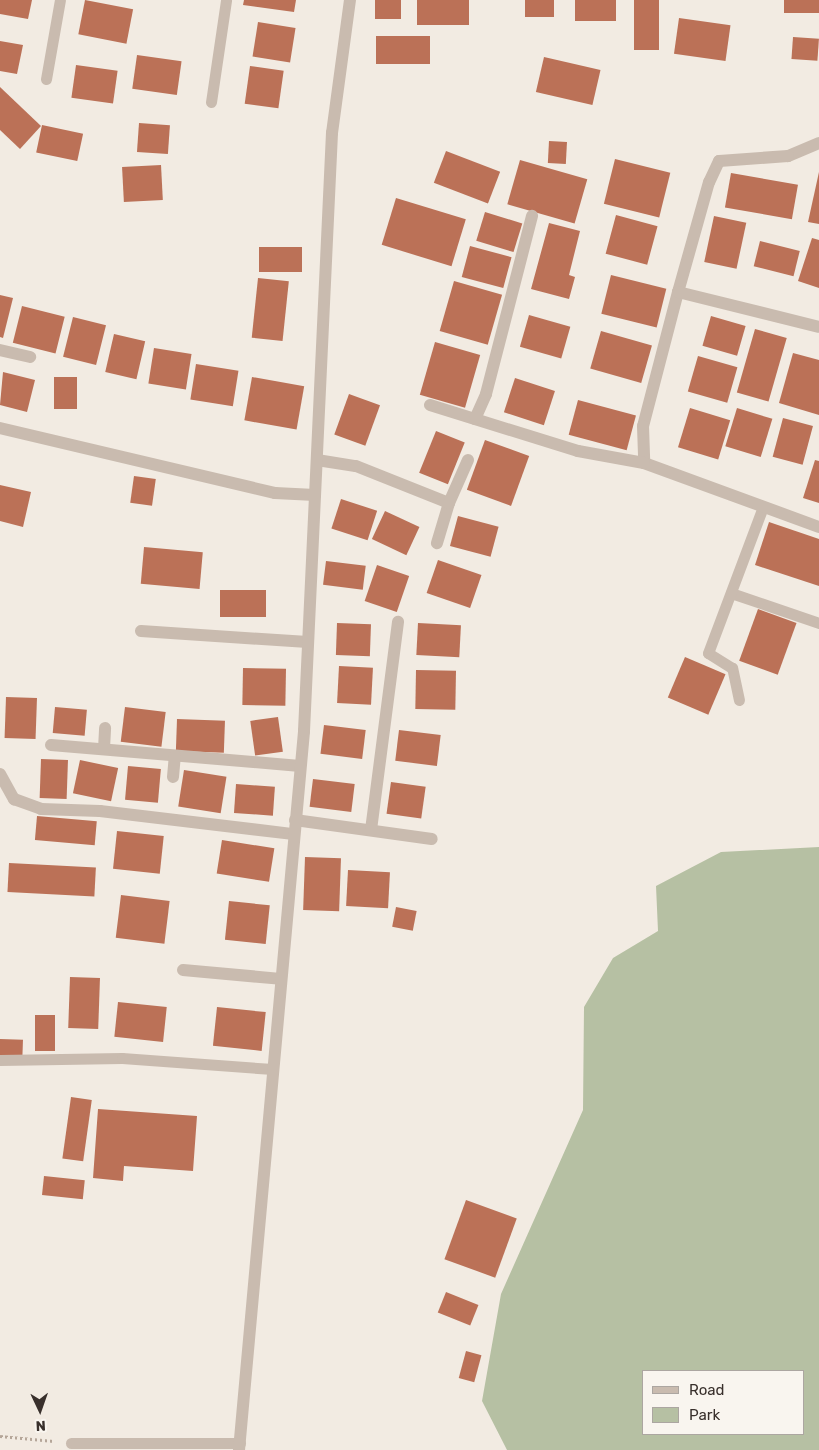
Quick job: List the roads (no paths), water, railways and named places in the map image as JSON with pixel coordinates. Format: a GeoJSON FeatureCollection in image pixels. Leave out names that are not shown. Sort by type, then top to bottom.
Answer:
{"type":"FeatureCollection","features":[{"type":"Feature","properties":{"kind":"street"},"geometry":{"type":"LineString","coordinates":[[240,1446],[300,766],[318,460],[332,133],[350,0]]}},
{"type":"Feature","properties":{"kind":"street"},"geometry":{"type":"LineString","coordinates":[[644,463],[644,426],[678,292],[709,182],[719,161],[788,156],[819,143]]}},
{"type":"Feature","properties":{"kind":"street"},"geometry":{"type":"LineString","coordinates":[[475,419],[486,394],[532,216]]}},
{"type":"Feature","properties":{"kind":"street"},"geometry":{"type":"LineString","coordinates":[[678,292],[819,326]]}},
{"type":"Feature","properties":{"kind":"street"},"geometry":{"type":"LineString","coordinates":[[0,350],[30,357]]}},
{"type":"Feature","properties":{"kind":"street"},"geometry":{"type":"LineString","coordinates":[[430,405],[578,451],[644,463],[819,528]]}},
{"type":"Feature","properties":{"kind":"street"},"geometry":{"type":"LineString","coordinates":[[0,428],[275,493],[315,495]]}},
{"type":"Feature","properties":{"kind":"street"},"geometry":{"type":"LineString","coordinates":[[318,460],[356,466],[450,503]]}},
{"type":"Feature","properties":{"kind":"street"},"geometry":{"type":"LineString","coordinates":[[437,544],[450,503],[468,460]]}},
{"type":"Feature","properties":{"kind":"street"},"geometry":{"type":"LineString","coordinates":[[371,830],[398,622]]}},
{"type":"Feature","properties":{"kind":"street"},"geometry":{"type":"LineString","coordinates":[[141,631],[308,642]]}},
{"type":"Feature","properties":{"kind":"street"},"geometry":{"type":"LineString","coordinates":[[104,749],[105,728]]}},
{"type":"Feature","properties":{"kind":"street"},"geometry":{"type":"LineString","coordinates":[[52,745],[300,766]]}},
{"type":"Feature","properties":{"kind":"street"},"geometry":{"type":"LineString","coordinates":[[173,777],[175,756]]}},
{"type":"Feature","properties":{"kind":"street"},"geometry":{"type":"LineString","coordinates":[[0,774],[14,799],[41,809],[100,811],[294,834]]}},
{"type":"Feature","properties":{"kind":"street"},"geometry":{"type":"LineString","coordinates":[[295,820],[432,839]]}},
{"type":"Feature","properties":{"kind":"street"},"geometry":{"type":"LineString","coordinates":[[184,970],[281,979]]}},
{"type":"Feature","properties":{"kind":"lane"},"geometry":{"type":"LineString","coordinates":[[46,79],[60,0]]}},
{"type":"Feature","properties":{"kind":"lane"},"geometry":{"type":"LineString","coordinates":[[211,102],[226,0]]}},
{"type":"Feature","properties":{"kind":"lane"},"geometry":{"type":"LineString","coordinates":[[739,700],[732,668],[708,654],[763,507]]}},
{"type":"Feature","properties":{"kind":"lane"},"geometry":{"type":"LineString","coordinates":[[731,593],[819,623]]}},
{"type":"Feature","properties":{"kind":"lane"},"geometry":{"type":"LineString","coordinates":[[0,1060],[122,1058],[273,1069]]}},
{"type":"Feature","properties":{"kind":"lane"},"geometry":{"type":"LineString","coordinates":[[71,1443],[240,1446]]}}]}
